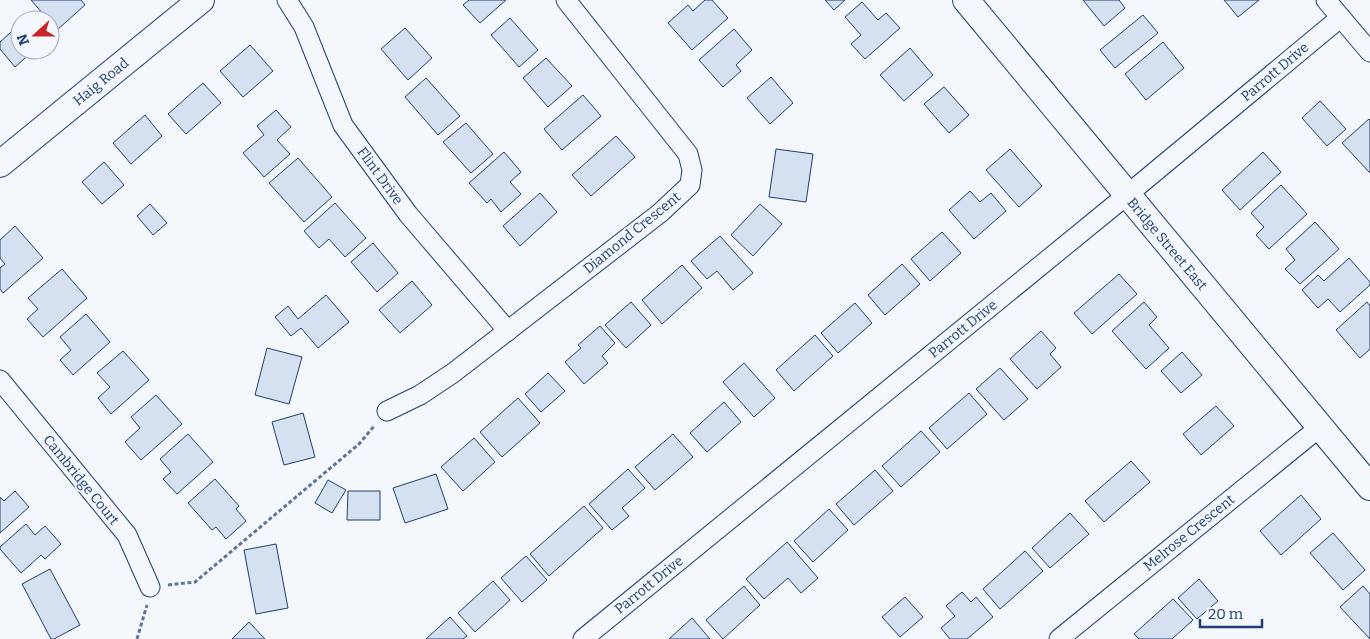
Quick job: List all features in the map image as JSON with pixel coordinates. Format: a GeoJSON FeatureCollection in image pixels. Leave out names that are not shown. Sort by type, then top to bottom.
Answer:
{"type":"FeatureCollection","features":[{"type":"Feature","properties":{"kind":"street","name":"Haig Road"},"geometry":{"type":"LineString","coordinates":[[0,164],[201,0]]}},
{"type":"Feature","properties":{"kind":"street","name":"Flint Drive"},"geometry":{"type":"LineString","coordinates":[[287,0],[304,28],[343,125],[408,214],[508,331]]}},
{"type":"Feature","properties":{"kind":"street","name":"Diamond Crescent"},"geometry":{"type":"LineString","coordinates":[[387,411],[420,395],[453,373],[660,213],[690,185],[692,170],[688,154],[566,0]]}},
{"type":"Feature","properties":{"kind":"street","name":"Bridge Street East"},"geometry":{"type":"LineString","coordinates":[[966,0],[1370,486]]}},
{"type":"Feature","properties":{"kind":"street"},"geometry":{"type":"LineString","coordinates":[[1326,0],[1370,52]]}},
{"type":"Feature","properties":{"kind":"street","name":"Parrott Drive"},"geometry":{"type":"LineString","coordinates":[[583,639],[1127,195],[1340,18]]}},
{"type":"Feature","properties":{"kind":"street","name":"Cambridge Court"},"geometry":{"type":"LineString","coordinates":[[0,380],[127,535],[150,587]]}},
{"type":"Feature","properties":{"kind":"street","name":"Melrose Crescent"},"geometry":{"type":"LineString","coordinates":[[1059,639],[1320,427]]}},
{"type":"Feature","properties":{"kind":"path"},"geometry":{"type":"LineString","coordinates":[[137,639],[145,615],[150,587],[195,582],[359,444],[387,411]]}},
{"type":"Feature","properties":{"kind":"building"},"geometry":{"type":"Polygon","coordinates":[[[31,0],[81,0],[85,5],[60,27],[60,10],[40,10],[31,0]]]}},
{"type":"Feature","properties":{"kind":"building"},"geometry":{"type":"Polygon","coordinates":[[[469,0],[506,0],[480,23],[463,5],[469,0]]]}},
{"type":"Feature","properties":{"kind":"building"},"geometry":{"type":"Polygon","coordinates":[[[705,0],[712,0],[728,18],[692,50],[668,23],[688,5],[693,11],[705,0]]]}},
{"type":"Feature","properties":{"kind":"building"},"geometry":{"type":"Polygon","coordinates":[[[825,0],[845,0],[834,10],[825,0]]]}},
{"type":"Feature","properties":{"kind":"building"},"geometry":{"type":"Polygon","coordinates":[[[1083,0],[1119,0],[1125,8],[1104,26],[1083,0]]]}},
{"type":"Feature","properties":{"kind":"building"},"geometry":{"type":"Polygon","coordinates":[[[1224,0],[1259,0],[1238,17],[1224,0]]]}},
{"type":"Feature","properties":{"kind":"building"},"geometry":{"type":"Polygon","coordinates":[[[862,2],[878,20],[886,13],[900,28],[865,59],[851,44],[861,35],[845,17],[862,2]]]}},
{"type":"Feature","properties":{"kind":"building"},"geometry":{"type":"Polygon","coordinates":[[[1143,15],[1158,33],[1115,68],[1100,50],[1143,15]]]}},
{"type":"Feature","properties":{"kind":"building"},"geometry":{"type":"Polygon","coordinates":[[[510,18],[538,50],[519,67],[491,35],[510,18]]]}},
{"type":"Feature","properties":{"kind":"building"},"geometry":{"type":"Polygon","coordinates":[[[405,28],[432,58],[408,80],[381,49],[405,28]]]}},
{"type":"Feature","properties":{"kind":"building"},"geometry":{"type":"Polygon","coordinates":[[[734,29],[752,50],[736,65],[741,71],[723,87],[699,60],[734,29]]]}},
{"type":"Feature","properties":{"kind":"building"},"geometry":{"type":"Polygon","coordinates":[[[10,33],[10,60],[23,60],[15,67],[0,49],[0,42],[10,33]]]}},
{"type":"Feature","properties":{"kind":"building"},"geometry":{"type":"Polygon","coordinates":[[[1163,42],[1184,68],[1146,100],[1125,74],[1163,42]]]}},
{"type":"Feature","properties":{"kind":"building"},"geometry":{"type":"Polygon","coordinates":[[[250,45],[273,71],[243,97],[220,71],[250,45]]]}},
{"type":"Feature","properties":{"kind":"building"},"geometry":{"type":"Polygon","coordinates":[[[910,48],[933,75],[904,101],[880,75],[910,48]]]}},
{"type":"Feature","properties":{"kind":"building"},"geometry":{"type":"Polygon","coordinates":[[[546,58],[572,86],[548,107],[523,78],[546,58]]]}},
{"type":"Feature","properties":{"kind":"building"},"geometry":{"type":"Polygon","coordinates":[[[771,77],[793,103],[770,124],[747,98],[771,77]]]}},
{"type":"Feature","properties":{"kind":"building"},"geometry":{"type":"Polygon","coordinates":[[[426,78],[460,116],[438,135],[405,97],[426,78]]]}},
{"type":"Feature","properties":{"kind":"building"},"geometry":{"type":"Polygon","coordinates":[[[203,83],[221,103],[186,134],[168,114],[203,83]]]}},
{"type":"Feature","properties":{"kind":"building"},"geometry":{"type":"Polygon","coordinates":[[[944,87],[969,115],[949,133],[924,104],[944,87]]]}},
{"type":"Feature","properties":{"kind":"building"},"geometry":{"type":"Polygon","coordinates":[[[583,95],[601,116],[562,150],[544,129],[583,95]]]}},
{"type":"Feature","properties":{"kind":"building"},"geometry":{"type":"Polygon","coordinates":[[[1320,101],[1346,129],[1327,146],[1302,118],[1320,101]]]}},
{"type":"Feature","properties":{"kind":"building"},"geometry":{"type":"Polygon","coordinates":[[[276,110],[291,127],[277,140],[290,154],[264,177],[243,153],[264,135],[257,126],[276,110]]]}},
{"type":"Feature","properties":{"kind":"building"},"geometry":{"type":"Polygon","coordinates":[[[145,115],[162,136],[131,164],[113,143],[145,115]]]}},
{"type":"Feature","properties":{"kind":"building"},"geometry":{"type":"Polygon","coordinates":[[[1370,120],[1370,173],[1342,143],[1370,120]]]}},
{"type":"Feature","properties":{"kind":"building"},"geometry":{"type":"Polygon","coordinates":[[[466,123],[493,154],[471,173],[443,142],[466,123]]]}},
{"type":"Feature","properties":{"kind":"building"},"geometry":{"type":"Polygon","coordinates":[[[616,136],[635,157],[591,196],[572,175],[616,136]]]}},
{"type":"Feature","properties":{"kind":"building"},"geometry":{"type":"Polygon","coordinates":[[[776,149],[813,154],[806,202],[769,197],[776,149]]]}},
{"type":"Feature","properties":{"kind":"building"},"geometry":{"type":"Polygon","coordinates":[[[1010,149],[1042,186],[1019,207],[986,170],[1010,149]]]}},
{"type":"Feature","properties":{"kind":"building"},"geometry":{"type":"Polygon","coordinates":[[[504,152],[521,172],[510,182],[521,194],[501,212],[491,199],[487,203],[469,183],[504,152]]]}},
{"type":"Feature","properties":{"kind":"building"},"geometry":{"type":"Polygon","coordinates":[[[1263,152],[1281,172],[1240,210],[1222,190],[1263,152]]]}},
{"type":"Feature","properties":{"kind":"building"},"geometry":{"type":"Polygon","coordinates":[[[298,158],[332,197],[304,222],[269,183],[298,158]]]}},
{"type":"Feature","properties":{"kind":"building"},"geometry":{"type":"Polygon","coordinates":[[[104,162],[124,185],[102,204],[82,182],[104,162]]]}},
{"type":"Feature","properties":{"kind":"building"},"geometry":{"type":"Polygon","coordinates":[[[1281,185],[1307,214],[1269,249],[1256,235],[1264,227],[1251,213],[1281,185]]]}},
{"type":"Feature","properties":{"kind":"building"},"geometry":{"type":"Polygon","coordinates":[[[970,191],[980,202],[991,193],[1006,211],[974,239],[949,210],[970,191]]]}},
{"type":"Feature","properties":{"kind":"building"},"geometry":{"type":"Polygon","coordinates":[[[540,193],[557,212],[520,246],[503,226],[540,193]]]}},
{"type":"Feature","properties":{"kind":"building"},"geometry":{"type":"Polygon","coordinates":[[[335,203],[366,238],[345,257],[329,239],[319,248],[304,231],[335,203]]]}},
{"type":"Feature","properties":{"kind":"building"},"geometry":{"type":"Polygon","coordinates":[[[150,204],[167,223],[153,235],[137,216],[150,204]]]}},
{"type":"Feature","properties":{"kind":"building"},"geometry":{"type":"Polygon","coordinates":[[[760,204],[782,224],[753,256],[731,235],[760,204]]]}},
{"type":"Feature","properties":{"kind":"building"},"geometry":{"type":"Polygon","coordinates":[[[1315,222],[1339,249],[1300,284],[1285,269],[1295,260],[1286,249],[1315,222]]]}},
{"type":"Feature","properties":{"kind":"building"},"geometry":{"type":"Polygon","coordinates":[[[15,226],[43,258],[3,293],[0,289],[0,268],[5,264],[0,258],[0,240],[15,226]]]}},
{"type":"Feature","properties":{"kind":"building"},"geometry":{"type":"Polygon","coordinates":[[[942,232],[961,253],[930,281],[911,259],[942,232]]]}},
{"type":"Feature","properties":{"kind":"building"},"geometry":{"type":"Polygon","coordinates":[[[720,236],[753,273],[733,290],[717,271],[707,279],[691,261],[720,236]]]}},
{"type":"Feature","properties":{"kind":"building"},"geometry":{"type":"Polygon","coordinates":[[[373,243],[398,273],[377,292],[351,262],[373,243]]]}},
{"type":"Feature","properties":{"kind":"building"},"geometry":{"type":"Polygon","coordinates":[[[1349,258],[1370,282],[1370,285],[1340,312],[1328,299],[1318,308],[1302,290],[1318,275],[1324,281],[1349,258]]]}},
{"type":"Feature","properties":{"kind":"building"},"geometry":{"type":"Polygon","coordinates":[[[902,264],[920,284],[885,315],[868,295],[902,264]]]}},
{"type":"Feature","properties":{"kind":"building"},"geometry":{"type":"Polygon","coordinates":[[[682,265],[702,288],[662,324],[642,300],[682,265]]]}},
{"type":"Feature","properties":{"kind":"building"},"geometry":{"type":"Polygon","coordinates":[[[62,269],[87,298],[43,337],[27,319],[38,309],[28,298],[62,269]]]}},
{"type":"Feature","properties":{"kind":"building"},"geometry":{"type":"Polygon","coordinates":[[[1119,274],[1137,294],[1092,334],[1074,313],[1119,274]]]}},
{"type":"Feature","properties":{"kind":"building"},"geometry":{"type":"Polygon","coordinates":[[[412,281],[432,305],[400,333],[379,310],[412,281]]]}},
{"type":"Feature","properties":{"kind":"building"},"geometry":{"type":"Polygon","coordinates":[[[326,295],[349,322],[318,348],[301,328],[291,336],[275,317],[288,306],[298,319],[326,295]]]}},
{"type":"Feature","properties":{"kind":"building"},"geometry":{"type":"Polygon","coordinates":[[[631,302],[651,325],[626,348],[605,325],[631,302]]]}},
{"type":"Feature","properties":{"kind":"building"},"geometry":{"type":"Polygon","coordinates":[[[1144,302],[1157,317],[1149,325],[1169,348],[1146,369],[1112,331],[1144,302]]]}},
{"type":"Feature","properties":{"kind":"building"},"geometry":{"type":"Polygon","coordinates":[[[1367,302],[1370,306],[1370,349],[1360,358],[1336,330],[1367,302]]]}},
{"type":"Feature","properties":{"kind":"building"},"geometry":{"type":"Polygon","coordinates":[[[855,303],[872,323],[838,353],[821,333],[855,303]]]}},
{"type":"Feature","properties":{"kind":"building"},"geometry":{"type":"Polygon","coordinates":[[[86,314],[110,342],[73,375],[60,360],[71,350],[60,337],[86,314]]]}},
{"type":"Feature","properties":{"kind":"building"},"geometry":{"type":"Polygon","coordinates":[[[600,326],[615,343],[602,356],[608,363],[584,384],[565,362],[581,348],[578,345],[600,326]]]}},
{"type":"Feature","properties":{"kind":"building"},"geometry":{"type":"Polygon","coordinates":[[[1041,331],[1056,348],[1050,354],[1061,367],[1037,389],[1010,359],[1041,331]]]}},
{"type":"Feature","properties":{"kind":"building"},"geometry":{"type":"Polygon","coordinates":[[[815,335],[833,356],[794,391],[776,370],[815,335]]]}},
{"type":"Feature","properties":{"kind":"building"},"geometry":{"type":"Polygon","coordinates":[[[267,348],[302,357],[289,404],[255,395],[267,348]]]}},
{"type":"Feature","properties":{"kind":"building"},"geometry":{"type":"Polygon","coordinates":[[[123,351],[149,380],[111,414],[98,398],[110,387],[97,373],[123,351]]]}},
{"type":"Feature","properties":{"kind":"building"},"geometry":{"type":"Polygon","coordinates":[[[1182,352],[1202,375],[1181,393],[1161,371],[1182,352]]]}},
{"type":"Feature","properties":{"kind":"building"},"geometry":{"type":"Polygon","coordinates":[[[744,363],[775,398],[754,417],[723,382],[744,363]]]}},
{"type":"Feature","properties":{"kind":"building"},"geometry":{"type":"Polygon","coordinates":[[[1000,368],[1028,399],[1004,420],[976,389],[1000,368]]]}},
{"type":"Feature","properties":{"kind":"building"},"geometry":{"type":"Polygon","coordinates":[[[548,373],[565,391],[541,412],[525,394],[548,373]]]}},
{"type":"Feature","properties":{"kind":"building"},"geometry":{"type":"Polygon","coordinates":[[[969,393],[987,414],[947,449],[929,428],[969,393]]]}},
{"type":"Feature","properties":{"kind":"building"},"geometry":{"type":"Polygon","coordinates":[[[156,395],[182,424],[141,460],[125,442],[140,428],[131,417],[156,395]]]}},
{"type":"Feature","properties":{"kind":"building"},"geometry":{"type":"Polygon","coordinates":[[[518,398],[540,423],[502,457],[480,432],[518,398]]]}},
{"type":"Feature","properties":{"kind":"building"},"geometry":{"type":"Polygon","coordinates":[[[724,402],[741,422],[707,452],[690,433],[724,402]]]}},
{"type":"Feature","properties":{"kind":"building"},"geometry":{"type":"Polygon","coordinates":[[[1216,406],[1234,426],[1201,455],[1183,434],[1216,406]]]}},
{"type":"Feature","properties":{"kind":"building"},"geometry":{"type":"Polygon","coordinates":[[[303,413],[315,457],[284,465],[272,422],[303,413]]]}},
{"type":"Feature","properties":{"kind":"building"},"geometry":{"type":"Polygon","coordinates":[[[921,431],[940,452],[901,487],[882,466],[921,431]]]}},
{"type":"Feature","properties":{"kind":"building"},"geometry":{"type":"Polygon","coordinates":[[[188,434],[213,462],[177,494],[163,479],[171,472],[160,459],[188,434]]]}},
{"type":"Feature","properties":{"kind":"building"},"geometry":{"type":"Polygon","coordinates":[[[673,434],[693,457],[655,490],[635,467],[673,434]]]}},
{"type":"Feature","properties":{"kind":"building"},"geometry":{"type":"Polygon","coordinates":[[[474,438],[495,462],[463,491],[441,467],[474,438]]]}},
{"type":"Feature","properties":{"kind":"building"},"geometry":{"type":"Polygon","coordinates":[[[1131,461],[1150,482],[1104,522],[1085,501],[1131,461]]]}},
{"type":"Feature","properties":{"kind":"building"},"geometry":{"type":"Polygon","coordinates":[[[628,469],[645,488],[622,508],[629,516],[612,530],[589,504],[628,469]]]}},
{"type":"Feature","properties":{"kind":"building"},"geometry":{"type":"Polygon","coordinates":[[[875,470],[893,491],[854,525],[836,504],[875,470]]]}},
{"type":"Feature","properties":{"kind":"building"},"geometry":{"type":"Polygon","coordinates":[[[436,474],[448,509],[405,523],[393,488],[436,474]]]}},
{"type":"Feature","properties":{"kind":"building"},"geometry":{"type":"Polygon","coordinates":[[[215,479],[239,506],[236,509],[246,521],[226,539],[216,527],[212,530],[188,503],[215,479]]]}},
{"type":"Feature","properties":{"kind":"building"},"geometry":{"type":"Polygon","coordinates":[[[328,480],[346,490],[332,513],[315,503],[328,480]]]}},
{"type":"Feature","properties":{"kind":"building"},"geometry":{"type":"Polygon","coordinates":[[[15,491],[29,507],[0,533],[0,497],[4,501],[15,491]]]}},
{"type":"Feature","properties":{"kind":"building"},"geometry":{"type":"Polygon","coordinates":[[[348,491],[380,491],[380,520],[347,520],[348,491]]]}},
{"type":"Feature","properties":{"kind":"building"},"geometry":{"type":"Polygon","coordinates":[[[1301,495],[1321,519],[1281,555],[1260,531],[1301,495]]]}},
{"type":"Feature","properties":{"kind":"building"},"geometry":{"type":"Polygon","coordinates":[[[584,506],[603,528],[549,576],[530,554],[584,506]]]}},
{"type":"Feature","properties":{"kind":"building"},"geometry":{"type":"Polygon","coordinates":[[[829,509],[848,530],[813,562],[794,541],[829,509]]]}},
{"type":"Feature","properties":{"kind":"building"},"geometry":{"type":"Polygon","coordinates":[[[1070,513],[1089,534],[1050,568],[1032,548],[1070,513]]]}},
{"type":"Feature","properties":{"kind":"building"},"geometry":{"type":"Polygon","coordinates":[[[26,524],[35,535],[45,526],[61,544],[45,559],[41,555],[21,573],[0,547],[26,524]]]}},
{"type":"Feature","properties":{"kind":"building"},"geometry":{"type":"Polygon","coordinates":[[[1333,533],[1365,570],[1343,590],[1310,553],[1333,533]]]}},
{"type":"Feature","properties":{"kind":"building"},"geometry":{"type":"Polygon","coordinates":[[[787,542],[818,578],[801,593],[788,578],[764,599],[746,579],[787,542]]]}},
{"type":"Feature","properties":{"kind":"building"},"geometry":{"type":"Polygon","coordinates":[[[276,544],[288,608],[256,614],[244,550],[276,544]]]}},
{"type":"Feature","properties":{"kind":"building"},"geometry":{"type":"Polygon","coordinates":[[[1025,551],[1043,571],[1000,609],[983,589],[1025,551]]]}},
{"type":"Feature","properties":{"kind":"building"},"geometry":{"type":"Polygon","coordinates":[[[526,556],[547,580],[522,602],[501,578],[526,556]]]}},
{"type":"Feature","properties":{"kind":"building"},"geometry":{"type":"Polygon","coordinates":[[[50,569],[80,625],[54,639],[51,639],[22,584],[50,569]]]}},
{"type":"Feature","properties":{"kind":"building"},"geometry":{"type":"Polygon","coordinates":[[[1199,579],[1218,601],[1197,619],[1178,598],[1199,579]]]}},
{"type":"Feature","properties":{"kind":"building"},"geometry":{"type":"Polygon","coordinates":[[[493,581],[510,600],[475,632],[458,613],[493,581]]]}},
{"type":"Feature","properties":{"kind":"building"},"geometry":{"type":"Polygon","coordinates":[[[744,586],[760,605],[723,639],[706,620],[744,586]]]}},
{"type":"Feature","properties":{"kind":"building"},"geometry":{"type":"Polygon","coordinates":[[[1363,586],[1370,594],[1370,639],[1340,607],[1363,586]]]}},
{"type":"Feature","properties":{"kind":"building"},"geometry":{"type":"Polygon","coordinates":[[[962,592],[971,602],[976,597],[993,617],[967,639],[950,639],[941,628],[955,616],[946,606],[962,592]]]}},
{"type":"Feature","properties":{"kind":"building"},"geometry":{"type":"Polygon","coordinates":[[[905,597],[923,617],[900,637],[882,617],[905,597]]]}},
{"type":"Feature","properties":{"kind":"building"},"geometry":{"type":"Polygon","coordinates":[[[1173,599],[1193,620],[1172,639],[1139,639],[1134,634],[1173,599]]]}},
{"type":"Feature","properties":{"kind":"building"},"geometry":{"type":"Polygon","coordinates":[[[450,617],[467,636],[463,639],[426,639],[450,617]]]}},
{"type":"Feature","properties":{"kind":"building"},"geometry":{"type":"Polygon","coordinates":[[[692,618],[710,639],[669,639],[680,629],[692,618]]]}},
{"type":"Feature","properties":{"kind":"building"},"geometry":{"type":"Polygon","coordinates":[[[249,622],[265,639],[232,639],[249,622]]]}}]}
